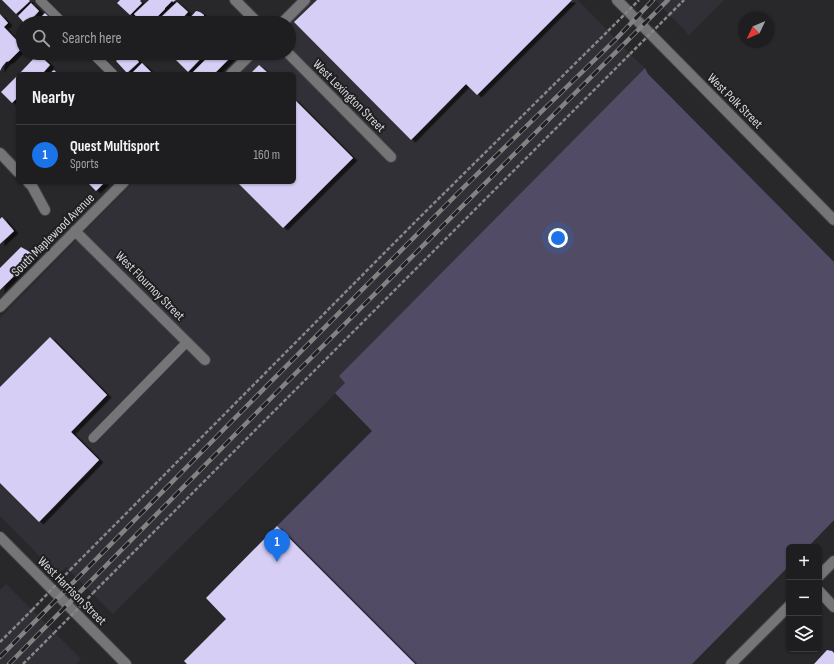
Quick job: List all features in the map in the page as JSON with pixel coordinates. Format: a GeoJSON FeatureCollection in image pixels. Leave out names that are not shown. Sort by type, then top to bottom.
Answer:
{"type":"FeatureCollection","features":[{"type":"Feature","properties":{"kind":"street"},"geometry":{"type":"LineString","coordinates":[[235,0],[251,16]]}},
{"type":"Feature","properties":{"kind":"street"},"geometry":{"type":"LineString","coordinates":[[289,16],[305,0]]}},
{"type":"Feature","properties":{"kind":"street","name":"West Polk Street"},"geometry":{"type":"LineString","coordinates":[[617,0],[834,220]]}},
{"type":"Feature","properties":{"kind":"street"},"geometry":{"type":"LineString","coordinates":[[234,72],[245,60]]}},
{"type":"Feature","properties":{"kind":"street","name":"West Lexington Street"},"geometry":{"type":"LineString","coordinates":[[295,60],[391,157]]}},
{"type":"Feature","properties":{"kind":"street"},"geometry":{"type":"LineString","coordinates":[[0,153],[16,170]]}},
{"type":"Feature","properties":{"kind":"street"},"geometry":{"type":"LineString","coordinates":[[30,184],[45,210]]}},
{"type":"Feature","properties":{"kind":"street","name":"South Maplewood Avenue"},"geometry":{"type":"LineString","coordinates":[[0,307],[122,184]]}},
{"type":"Feature","properties":{"kind":"street","name":"West Flournoy Street"},"geometry":{"type":"LineString","coordinates":[[75,231],[205,360]]}},
{"type":"Feature","properties":{"kind":"street","name":"West Harrison Street"},"geometry":{"type":"LineString","coordinates":[[0,537],[126,664]]}},
{"type":"Feature","properties":{"kind":"street"},"geometry":{"type":"LineString","coordinates":[[822,573],[834,561]]}},
{"type":"Feature","properties":{"kind":"street"},"geometry":{"type":"LineString","coordinates":[[822,595],[834,607]]}},
{"type":"Feature","properties":{"kind":"street"},"geometry":{"type":"LineString","coordinates":[[731,664],[786,609]]}},
{"type":"Feature","properties":{"kind":"lane"},"geometry":{"type":"LineString","coordinates":[[40,0],[55,16]]}},
{"type":"Feature","properties":{"kind":"lane"},"geometry":{"type":"LineString","coordinates":[[99,60],[111,72]]}},
{"type":"Feature","properties":{"kind":"lane"},"geometry":{"type":"LineString","coordinates":[[93,438],[186,342]]}},
{"type":"Feature","properties":{"kind":"path"},"geometry":{"type":"LineString","coordinates":[[0,642],[410,227],[639,0]]}},
{"type":"Feature","properties":{"kind":"path"},"geometry":{"type":"LineString","coordinates":[[23,664],[684,0]]}},
{"type":"Feature","properties":{"kind":"shaded area"},"geometry":{"type":"Polygon","coordinates":[[[312,0],[578,0],[645,68],[339,376],[346,383],[113,614],[66,567],[58,575],[0,516],[0,318],[131,184],[296,184],[296,72],[241,72],[253,60],[296,60],[296,16],[312,0]]]}},
{"type":"Feature","properties":{"kind":"shaded area"},"geometry":{"type":"Polygon","coordinates":[[[655,0],[724,0],[689,35],[655,0]]]}},
{"type":"Feature","properties":{"kind":"shaded area"},"geometry":{"type":"Polygon","coordinates":[[[645,68],[648,74],[834,262],[834,520],[811,544],[786,544],[786,569],[692,664],[415,664],[277,526],[372,431],[335,393],[345,383],[339,376],[645,68]]]}},
{"type":"Feature","properties":{"kind":"shaded area"},"geometry":{"type":"Polygon","coordinates":[[[6,584],[81,659],[76,664],[0,664],[0,590],[6,584]]]}},
{"type":"Feature","properties":{"kind":"building"},"geometry":{"type":"Polygon","coordinates":[[[2,0],[29,0],[30,1],[16,14],[2,0]]]}},
{"type":"Feature","properties":{"kind":"building"},"geometry":{"type":"Polygon","coordinates":[[[120,0],[141,0],[140,1],[142,3],[130,15],[117,3],[120,0]]]}},
{"type":"Feature","properties":{"kind":"building"},"geometry":{"type":"Polygon","coordinates":[[[149,0],[176,0],[173,2],[172,1],[158,16],[136,16],[134,14],[149,0]]]}},
{"type":"Feature","properties":{"kind":"building"},"geometry":{"type":"Polygon","coordinates":[[[317,0],[572,0],[477,95],[466,84],[411,140],[296,24],[296,20],[317,0]]]}},
{"type":"Feature","properties":{"kind":"building"},"geometry":{"type":"Polygon","coordinates":[[[177,2],[188,12],[184,16],[162,16],[177,2]]]}},
{"type":"Feature","properties":{"kind":"building"},"geometry":{"type":"Polygon","coordinates":[[[31,3],[39,11],[34,16],[18,16],[31,3]]]}},
{"type":"Feature","properties":{"kind":"building"},"geometry":{"type":"Polygon","coordinates":[[[196,11],[204,15],[204,16],[192,16],[196,11]]]}},
{"type":"Feature","properties":{"kind":"building"},"geometry":{"type":"Polygon","coordinates":[[[0,14],[8,23],[4,27],[16,40],[16,54],[6,62],[0,71],[0,14]]]}},
{"type":"Feature","properties":{"kind":"building"},"geometry":{"type":"Polygon","coordinates":[[[32,60],[45,60],[50,65],[44,72],[21,72],[32,60]]]}},
{"type":"Feature","properties":{"kind":"building"},"geometry":{"type":"Polygon","coordinates":[[[137,60],[139,62],[128,72],[126,72],[116,61],[137,60]]]}},
{"type":"Feature","properties":{"kind":"building"},"geometry":{"type":"Polygon","coordinates":[[[176,60],[199,60],[188,72],[176,60]]]}},
{"type":"Feature","properties":{"kind":"building"},"geometry":{"type":"Polygon","coordinates":[[[205,60],[228,60],[216,72],[193,72],[205,60]]]}},
{"type":"Feature","properties":{"kind":"building"},"geometry":{"type":"Polygon","coordinates":[[[142,63],[151,72],[133,72],[142,63]]]}},
{"type":"Feature","properties":{"kind":"building"},"geometry":{"type":"Polygon","coordinates":[[[259,65],[267,72],[252,72],[259,65]]]}},
{"type":"Feature","properties":{"kind":"building"},"geometry":{"type":"Polygon","coordinates":[[[16,77],[16,99],[12,103],[1,92],[16,77]]]}},
{"type":"Feature","properties":{"kind":"building"},"geometry":{"type":"Polygon","coordinates":[[[296,101],[353,158],[283,228],[239,184],[296,184],[296,101]]]}},
{"type":"Feature","properties":{"kind":"building"},"geometry":{"type":"Polygon","coordinates":[[[89,184],[103,184],[96,191],[89,184]]]}},
{"type":"Feature","properties":{"kind":"building"},"geometry":{"type":"Polygon","coordinates":[[[2,217],[14,231],[0,244],[0,219],[2,217]]]}},
{"type":"Feature","properties":{"kind":"building"},"geometry":{"type":"Polygon","coordinates":[[[21,247],[35,255],[0,290],[0,268],[21,247]]]}},
{"type":"Feature","properties":{"kind":"building"},"geometry":{"type":"Polygon","coordinates":[[[50,337],[107,395],[71,432],[99,460],[39,522],[0,483],[0,387],[50,337]]]}},
{"type":"Feature","properties":{"kind":"building"},"geometry":{"type":"Polygon","coordinates":[[[277,526],[415,664],[187,664],[184,661],[226,619],[206,598],[277,526]]]}},
{"type":"Feature","properties":{"kind":"building"},"geometry":{"type":"Polygon","coordinates":[[[827,650],[834,653],[834,664],[814,664],[827,650]]]}},
{"type":"Feature","properties":{"kind":"railway"},"geometry":{"type":"LineString","coordinates":[[0,657],[464,187],[616,39],[653,0]]}},
{"type":"Feature","properties":{"kind":"railway"},"geometry":{"type":"LineString","coordinates":[[9,664],[281,388],[668,0]]}},
{"type":"Feature","properties":{"kind":"place","name":"Quest Multisport"},"geometry":{"type":"Point","coordinates":[277,562]}}]}
